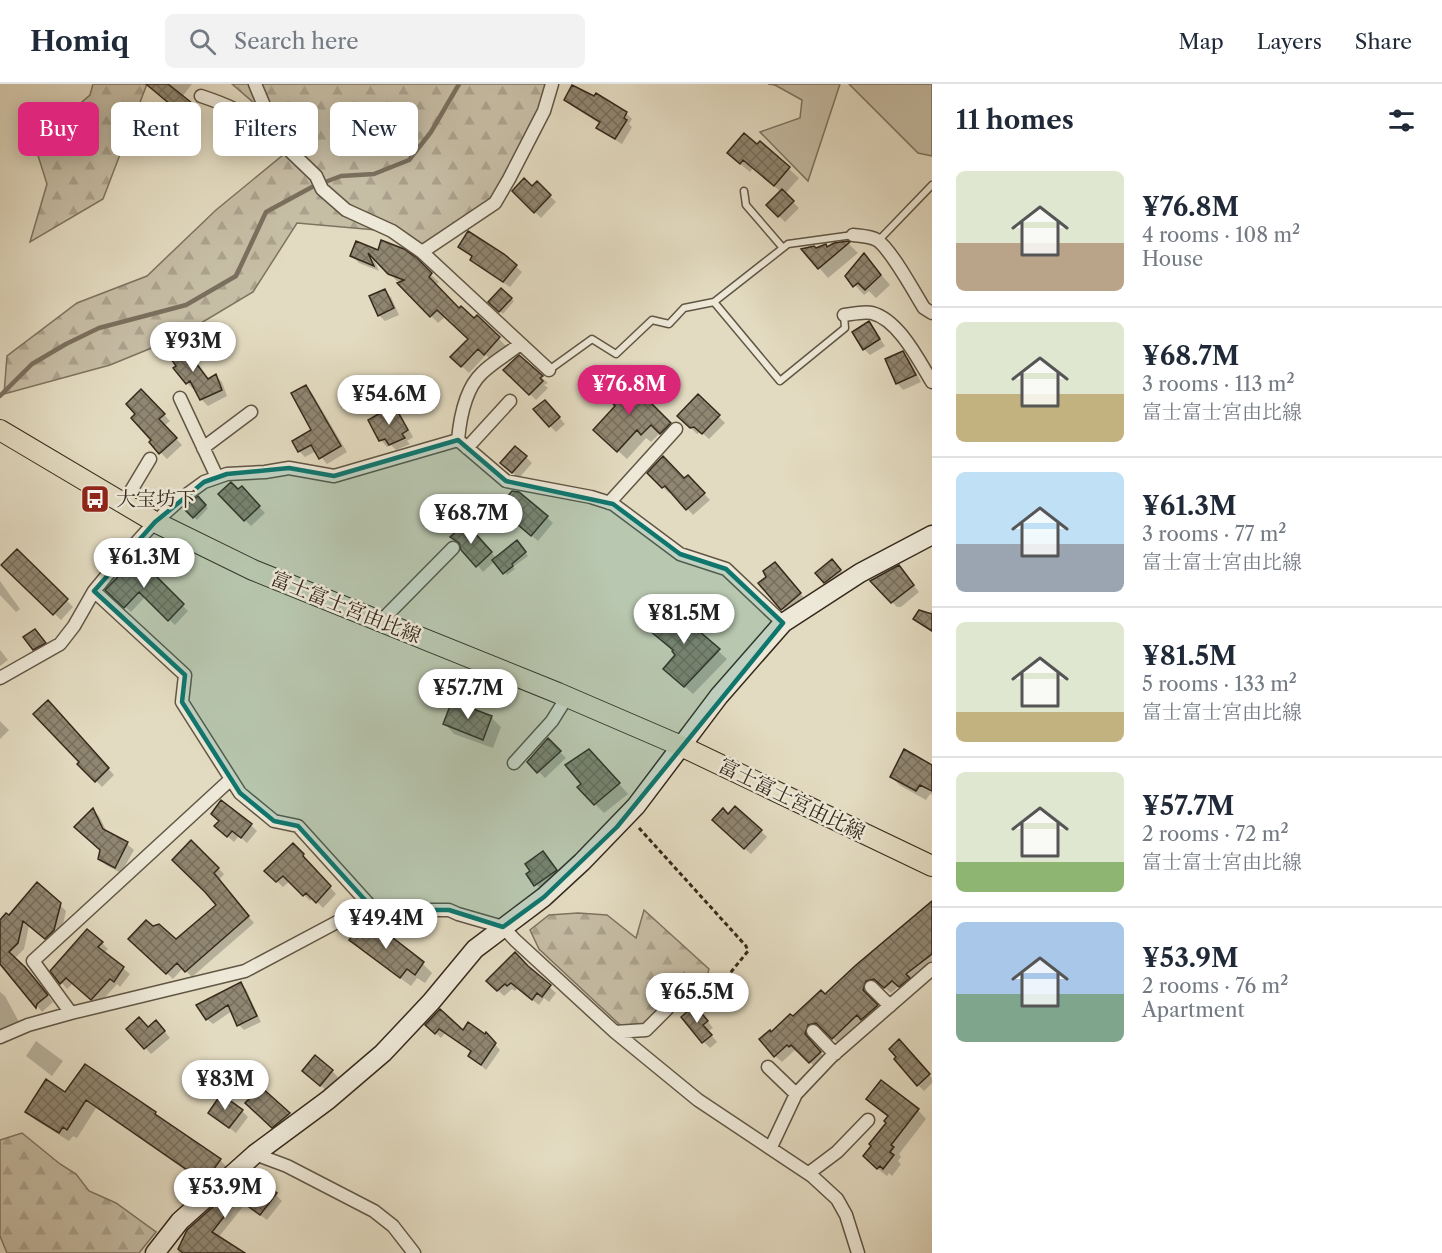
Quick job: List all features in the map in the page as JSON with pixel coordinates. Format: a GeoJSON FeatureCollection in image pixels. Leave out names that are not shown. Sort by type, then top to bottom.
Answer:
{"type":"FeatureCollection","features":[{"type":"Feature","properties":{"kind":"main road","name":"富士富士宮由比線"},"geometry":{"type":"LineString","coordinates":[[0,430],[155,522],[253,570],[567,697],[681,746],[932,866]]}},
{"type":"Feature","properties":{"kind":"street"},"geometry":{"type":"LineString","coordinates":[[255,84],[263,102]]}},
{"type":"Feature","properties":{"kind":"street"},"geometry":{"type":"LineString","coordinates":[[422,252],[495,203],[544,111],[552,84]]}},
{"type":"Feature","properties":{"kind":"street"},"geometry":{"type":"LineString","coordinates":[[201,96],[221,102]]}},
{"type":"Feature","properties":{"kind":"street"},"geometry":{"type":"LineString","coordinates":[[295,156],[316,176],[322,189],[346,210],[392,231],[422,252],[549,370]]}},
{"type":"Feature","properties":{"kind":"street"},"geometry":{"type":"LineString","coordinates":[[853,235],[870,237],[878,241],[890,255],[924,308],[932,313]]}},
{"type":"Feature","properties":{"kind":"street"},"geometry":{"type":"LineString","coordinates":[[844,315],[872,313],[890,324],[906,341],[932,382]]}},
{"type":"Feature","properties":{"kind":"street"},"geometry":{"type":"LineString","coordinates":[[520,344],[480,374],[468,395],[460,416],[463,444],[506,481],[591,497],[609,503],[680,554],[726,569],[783,623]]}},
{"type":"Feature","properties":{"kind":"street"},"geometry":{"type":"LineString","coordinates":[[180,398],[217,477]]}},
{"type":"Feature","properties":{"kind":"street"},"geometry":{"type":"LineString","coordinates":[[0,678],[60,644],[74,626],[94,591],[155,522],[204,482],[227,474],[290,468],[334,476],[463,444],[510,400]]}},
{"type":"Feature","properties":{"kind":"street"},"geometry":{"type":"LineString","coordinates":[[203,448],[251,412]]}},
{"type":"Feature","properties":{"kind":"street"},"geometry":{"type":"LineString","coordinates":[[609,503],[676,429]]}},
{"type":"Feature","properties":{"kind":"street"},"geometry":{"type":"LineString","coordinates":[[123,504],[150,459]]}},
{"type":"Feature","properties":{"kind":"street"},"geometry":{"type":"LineString","coordinates":[[154,1253],[180,1221],[255,1154],[328,1100],[383,1053],[431,1002],[475,949],[544,897],[589,855],[627,815],[719,696],[783,623],[860,573],[932,535]]}},
{"type":"Feature","properties":{"kind":"street"},"geometry":{"type":"LineString","coordinates":[[381,621],[453,548]]}},
{"type":"Feature","properties":{"kind":"street"},"geometry":{"type":"LineString","coordinates":[[94,591],[185,675],[182,702],[240,793],[274,821],[298,826],[374,910]]}},
{"type":"Feature","properties":{"kind":"street"},"geometry":{"type":"LineString","coordinates":[[514,763],[552,722],[567,697]]}},
{"type":"Feature","properties":{"kind":"street"},"geometry":{"type":"LineString","coordinates":[[71,1013],[33,961],[231,779]]}},
{"type":"Feature","properties":{"kind":"street"},"geometry":{"type":"LineString","coordinates":[[0,1037],[28,1025],[71,1013],[245,971],[339,921],[374,910],[449,910],[503,927],[514,940],[615,1032],[698,1100],[809,1173],[832,1203],[846,1215],[858,1253]]}},
{"type":"Feature","properties":{"kind":"street"},"geometry":{"type":"LineString","coordinates":[[771,1147],[796,1094],[835,1054],[932,969]]}},
{"type":"Feature","properties":{"kind":"street"},"geometry":{"type":"LineString","coordinates":[[871,987],[890,1006]]}},
{"type":"Feature","properties":{"kind":"street"},"geometry":{"type":"LineString","coordinates":[[615,1032],[646,1030],[667,1009]]}},
{"type":"Feature","properties":{"kind":"street"},"geometry":{"type":"LineString","coordinates":[[813,1030],[835,1054]]}},
{"type":"Feature","properties":{"kind":"street"},"geometry":{"type":"LineString","coordinates":[[768,1067],[796,1094]]}},
{"type":"Feature","properties":{"kind":"street"},"geometry":{"type":"LineString","coordinates":[[809,1173],[837,1152],[868,1120]]}},
{"type":"Feature","properties":{"kind":"street"},"geometry":{"type":"LineString","coordinates":[[255,1154],[287,1166],[374,1211],[393,1226],[414,1253]]}},
{"type":"Feature","properties":{"kind":"lane"},"geometry":{"type":"LineString","coordinates":[[878,241],[932,185]]}},
{"type":"Feature","properties":{"kind":"lane"},"geometry":{"type":"LineString","coordinates":[[744,191],[746,205],[783,248]]}},
{"type":"Feature","properties":{"kind":"lane"},"geometry":{"type":"LineString","coordinates":[[549,370],[592,339],[616,354],[652,320],[669,324],[684,308],[714,302],[788,244],[853,235]]}},
{"type":"Feature","properties":{"kind":"lane"},"geometry":{"type":"LineString","coordinates":[[714,302],[780,381],[845,328],[844,315]]}},
{"type":"Feature","properties":{"kind":"path"},"geometry":{"type":"LineString","coordinates":[[627,815],[746,946],[748,951],[727,977]]}},
{"type":"Feature","properties":{"kind":"highlighted area"},"geometry":{"type":"Polygon","coordinates":[[[458,440],[506,481],[613,504],[680,554],[726,569],[783,623],[617,827],[544,897],[503,927],[449,910],[374,910],[298,826],[274,821],[240,793],[182,702],[185,675],[94,591],[155,522],[204,482],[227,474],[289,468],[334,476],[458,440]]]}},
{"type":"Feature","properties":{"kind":"green space"},"geometry":{"type":"Polygon","coordinates":[[[93,84],[147,84],[140,102],[111,102],[111,156],[119,156],[103,199],[30,242],[47,184],[38,156],[99,156],[99,102],[82,102],[90,95],[93,84]]]}},
{"type":"Feature","properties":{"kind":"green space"},"geometry":{"type":"Polygon","coordinates":[[[232,84],[554,84],[500,194],[426,248],[399,232],[297,223],[253,292],[176,338],[110,365],[4,394],[7,356],[77,303],[147,276],[216,210],[282,156],[318,156],[318,102],[253,102],[232,84]]]}},
{"type":"Feature","properties":{"kind":"green space"},"geometry":{"type":"Polygon","coordinates":[[[768,84],[840,84],[808,181],[760,132],[800,118],[802,100],[775,85],[768,84]]]}},
{"type":"Feature","properties":{"kind":"green space"},"geometry":{"type":"Polygon","coordinates":[[[849,84],[932,84],[932,156],[918,153],[849,84]]]}},
{"type":"Feature","properties":{"kind":"green space"},"geometry":{"type":"Polygon","coordinates":[[[644,910],[709,969],[703,990],[634,1038],[539,949],[530,930],[549,915],[578,913],[607,915],[636,938],[644,910]]]}},
{"type":"Feature","properties":{"kind":"green space"},"geometry":{"type":"Polygon","coordinates":[[[22,1133],[76,1174],[89,1191],[116,1203],[156,1232],[139,1253],[7,1253],[0,1236],[0,1140],[22,1133]]]}},
{"type":"Feature","properties":{"kind":"building"},"geometry":{"type":"Polygon","coordinates":[[[146,84],[168,84],[191,102],[167,102],[146,84]]]}},
{"type":"Feature","properties":{"kind":"building"},"geometry":{"type":"Polygon","coordinates":[[[572,85],[594,96],[596,93],[627,112],[624,118],[627,120],[615,139],[596,128],[600,122],[564,100],[572,85]]]}},
{"type":"Feature","properties":{"kind":"building"},"geometry":{"type":"Polygon","coordinates":[[[744,133],[757,144],[760,141],[790,167],[774,186],[743,160],[740,164],[727,153],[744,133]]]}},
{"type":"Feature","properties":{"kind":"building"},"geometry":{"type":"Polygon","coordinates":[[[524,178],[532,186],[537,181],[551,195],[534,213],[512,191],[524,178]]]}},
{"type":"Feature","properties":{"kind":"building"},"geometry":{"type":"Polygon","coordinates":[[[782,189],[794,201],[778,217],[766,205],[782,189]]]}},
{"type":"Feature","properties":{"kind":"building"},"geometry":{"type":"Polygon","coordinates":[[[468,231],[517,265],[503,282],[470,260],[472,256],[458,247],[468,231]]]}},
{"type":"Feature","properties":{"kind":"building"},"geometry":{"type":"Polygon","coordinates":[[[381,240],[404,249],[417,258],[432,273],[429,277],[459,308],[461,306],[474,318],[477,315],[500,337],[484,355],[478,349],[461,367],[450,357],[468,339],[437,310],[430,317],[397,283],[404,280],[388,274],[368,253],[374,266],[350,256],[356,241],[378,250],[381,240]]]}},
{"type":"Feature","properties":{"kind":"building"},"geometry":{"type":"Polygon","coordinates":[[[850,242],[818,269],[801,249],[814,246],[816,248],[826,244],[827,247],[834,243],[850,242]]]}},
{"type":"Feature","properties":{"kind":"building"},"geometry":{"type":"Polygon","coordinates":[[[864,253],[881,275],[865,290],[858,283],[853,287],[845,276],[864,253]]]}},
{"type":"Feature","properties":{"kind":"building"},"geometry":{"type":"Polygon","coordinates":[[[501,288],[512,298],[499,312],[488,302],[501,288]]]}},
{"type":"Feature","properties":{"kind":"building"},"geometry":{"type":"Polygon","coordinates":[[[385,289],[394,308],[378,316],[369,296],[385,289]]]}},
{"type":"Feature","properties":{"kind":"building"},"geometry":{"type":"Polygon","coordinates":[[[869,321],[880,339],[863,350],[852,332],[869,321]]]}},
{"type":"Feature","properties":{"kind":"building"},"geometry":{"type":"Polygon","coordinates":[[[181,343],[208,379],[216,374],[222,390],[200,400],[190,381],[186,384],[173,368],[176,366],[167,353],[181,343]]]}},
{"type":"Feature","properties":{"kind":"building"},"geometry":{"type":"Polygon","coordinates":[[[903,351],[916,375],[896,384],[885,359],[903,351]]]}},
{"type":"Feature","properties":{"kind":"building"},"geometry":{"type":"Polygon","coordinates":[[[519,355],[543,376],[540,378],[543,381],[529,395],[503,370],[519,355]]]}},
{"type":"Feature","properties":{"kind":"building"},"geometry":{"type":"Polygon","coordinates":[[[626,378],[671,423],[660,434],[651,425],[641,435],[637,430],[617,452],[593,430],[615,406],[607,397],[626,378]]]}},
{"type":"Feature","properties":{"kind":"building"},"geometry":{"type":"Polygon","coordinates":[[[306,385],[341,446],[319,459],[311,445],[298,452],[292,441],[311,430],[291,393],[306,385]]]}},
{"type":"Feature","properties":{"kind":"building"},"geometry":{"type":"Polygon","coordinates":[[[141,389],[165,414],[159,419],[177,438],[159,454],[149,442],[151,440],[131,418],[135,414],[126,404],[141,389]]]}},
{"type":"Feature","properties":{"kind":"building"},"geometry":{"type":"Polygon","coordinates":[[[698,394],[720,415],[702,434],[694,427],[690,428],[677,416],[698,394]]]}},
{"type":"Feature","properties":{"kind":"building"},"geometry":{"type":"Polygon","coordinates":[[[545,400],[560,417],[549,427],[533,409],[545,400]]]}},
{"type":"Feature","properties":{"kind":"building"},"geometry":{"type":"Polygon","coordinates":[[[394,405],[408,430],[402,434],[405,438],[389,445],[385,439],[379,441],[368,420],[394,405]]]}},
{"type":"Feature","properties":{"kind":"building"},"geometry":{"type":"Polygon","coordinates":[[[515,446],[527,456],[512,473],[500,463],[515,446]]]}},
{"type":"Feature","properties":{"kind":"building"},"geometry":{"type":"Polygon","coordinates":[[[663,456],[684,478],[688,475],[705,493],[686,510],[665,486],[662,488],[647,473],[663,456]]]}},
{"type":"Feature","properties":{"kind":"building"},"geometry":{"type":"Polygon","coordinates":[[[231,482],[238,489],[242,486],[260,506],[244,521],[218,494],[231,482]]]}},
{"type":"Feature","properties":{"kind":"building"},"geometry":{"type":"Polygon","coordinates":[[[512,491],[519,492],[548,516],[531,536],[502,511],[505,507],[501,504],[512,491]]]}},
{"type":"Feature","properties":{"kind":"building"},"geometry":{"type":"Polygon","coordinates":[[[198,496],[206,505],[193,518],[183,508],[198,496]]]}},
{"type":"Feature","properties":{"kind":"building"},"geometry":{"type":"Polygon","coordinates":[[[466,523],[492,552],[476,567],[461,550],[459,543],[450,537],[466,523]]]}},
{"type":"Feature","properties":{"kind":"building"},"geometry":{"type":"Polygon","coordinates":[[[517,540],[526,552],[503,574],[492,560],[517,540]]]}},
{"type":"Feature","properties":{"kind":"building"},"geometry":{"type":"Polygon","coordinates":[[[17,549],[68,599],[53,615],[1,565],[17,549]]]}},
{"type":"Feature","properties":{"kind":"building"},"geometry":{"type":"Polygon","coordinates":[[[137,557],[184,604],[168,621],[139,592],[124,608],[105,590],[137,557]]]}},
{"type":"Feature","properties":{"kind":"building"},"geometry":{"type":"Polygon","coordinates":[[[832,559],[841,570],[824,583],[815,573],[832,559]]]}},
{"type":"Feature","properties":{"kind":"building"},"geometry":{"type":"Polygon","coordinates":[[[775,562],[801,593],[781,610],[758,583],[766,577],[763,571],[775,562]]]}},
{"type":"Feature","properties":{"kind":"building"},"geometry":{"type":"Polygon","coordinates":[[[899,565],[914,585],[891,603],[870,581],[899,565]]]}},
{"type":"Feature","properties":{"kind":"building"},"geometry":{"type":"Polygon","coordinates":[[[673,604],[688,616],[685,619],[720,649],[684,687],[663,669],[675,655],[673,650],[650,631],[673,604]]]}},
{"type":"Feature","properties":{"kind":"building"},"geometry":{"type":"Polygon","coordinates":[[[919,610],[932,614],[932,631],[913,619],[919,610]]]}},
{"type":"Feature","properties":{"kind":"building"},"geometry":{"type":"Polygon","coordinates":[[[35,629],[46,643],[33,650],[23,637],[35,629]]]}},
{"type":"Feature","properties":{"kind":"building"},"geometry":{"type":"Polygon","coordinates":[[[48,700],[109,768],[95,782],[33,714],[48,700]]]}},
{"type":"Feature","properties":{"kind":"building"},"geometry":{"type":"Polygon","coordinates":[[[452,701],[492,716],[483,740],[443,724],[452,701]]]}},
{"type":"Feature","properties":{"kind":"building"},"geometry":{"type":"Polygon","coordinates":[[[548,738],[561,751],[537,773],[527,762],[548,738]]]}},
{"type":"Feature","properties":{"kind":"building"},"geometry":{"type":"Polygon","coordinates":[[[589,749],[620,783],[594,805],[577,787],[581,784],[565,765],[589,749]]]}},
{"type":"Feature","properties":{"kind":"building"},"geometry":{"type":"Polygon","coordinates":[[[904,749],[932,765],[932,791],[920,785],[916,791],[890,777],[904,749]]]}},
{"type":"Feature","properties":{"kind":"building"},"geometry":{"type":"Polygon","coordinates":[[[221,800],[252,824],[241,838],[232,831],[227,837],[214,826],[219,821],[211,814],[221,800]]]}},
{"type":"Feature","properties":{"kind":"building"},"geometry":{"type":"Polygon","coordinates":[[[735,806],[762,830],[744,849],[712,820],[723,808],[728,814],[735,806]]]}},
{"type":"Feature","properties":{"kind":"building"},"geometry":{"type":"Polygon","coordinates":[[[93,808],[103,829],[128,842],[115,868],[98,859],[100,850],[74,827],[93,808]]]}},
{"type":"Feature","properties":{"kind":"building"},"geometry":{"type":"Polygon","coordinates":[[[191,840],[219,868],[214,873],[249,916],[185,972],[177,963],[166,974],[128,939],[146,920],[153,926],[159,924],[176,939],[216,905],[172,860],[191,840]]]}},
{"type":"Feature","properties":{"kind":"building"},"geometry":{"type":"Polygon","coordinates":[[[293,843],[331,886],[316,903],[306,893],[303,896],[283,876],[276,882],[264,871],[293,843]]]}},
{"type":"Feature","properties":{"kind":"building"},"geometry":{"type":"Polygon","coordinates":[[[543,851],[557,870],[534,886],[526,874],[530,871],[525,864],[543,851]]]}},
{"type":"Feature","properties":{"kind":"building"},"geometry":{"type":"Polygon","coordinates":[[[37,882],[61,903],[54,930],[45,939],[23,921],[18,943],[9,952],[48,995],[37,1004],[36,1008],[0,964],[0,920],[6,913],[9,915],[37,882]]]}},
{"type":"Feature","properties":{"kind":"building"},"geometry":{"type":"Polygon","coordinates":[[[932,901],[932,954],[906,974],[910,978],[899,987],[892,981],[884,988],[874,979],[866,981],[863,990],[878,1005],[861,1020],[857,1015],[832,1039],[816,1023],[808,1025],[805,1034],[821,1052],[809,1063],[791,1045],[789,1047],[787,1045],[774,1057],[759,1039],[770,1030],[771,1032],[790,1014],[793,1016],[821,990],[825,994],[932,901]]]}},
{"type":"Feature","properties":{"kind":"building"},"geometry":{"type":"Polygon","coordinates":[[[361,923],[370,930],[375,924],[424,962],[415,975],[407,969],[400,978],[349,940],[361,923]]]}},
{"type":"Feature","properties":{"kind":"building"},"geometry":{"type":"Polygon","coordinates":[[[87,929],[103,942],[98,947],[124,967],[114,982],[110,979],[91,1000],[66,978],[60,984],[50,971],[87,929]]]}},
{"type":"Feature","properties":{"kind":"building"},"geometry":{"type":"Polygon","coordinates":[[[515,952],[551,985],[542,997],[537,993],[532,1000],[511,983],[507,986],[505,984],[497,991],[486,981],[515,952]]]}},
{"type":"Feature","properties":{"kind":"building"},"geometry":{"type":"Polygon","coordinates":[[[241,982],[257,1016],[237,1026],[228,1005],[206,1020],[196,1005],[241,982]]]}},
{"type":"Feature","properties":{"kind":"building"},"geometry":{"type":"Polygon","coordinates":[[[695,1005],[708,1021],[703,1025],[712,1035],[702,1043],[681,1017],[695,1005]]]}},
{"type":"Feature","properties":{"kind":"building"},"geometry":{"type":"Polygon","coordinates":[[[440,1009],[463,1030],[468,1022],[485,1034],[486,1032],[496,1043],[481,1065],[468,1056],[471,1051],[439,1029],[435,1034],[425,1025],[440,1009]]]}},
{"type":"Feature","properties":{"kind":"building"},"geometry":{"type":"Polygon","coordinates":[[[139,1017],[148,1027],[156,1020],[165,1031],[144,1049],[126,1029],[139,1017]]]}},
{"type":"Feature","properties":{"kind":"building"},"geometry":{"type":"Polygon","coordinates":[[[899,1039],[930,1074],[917,1086],[894,1059],[896,1057],[889,1049],[899,1039]]]}},
{"type":"Feature","properties":{"kind":"building"},"geometry":{"type":"Polygon","coordinates":[[[315,1055],[333,1070],[320,1086],[302,1071],[315,1055]]]}},
{"type":"Feature","properties":{"kind":"building"},"geometry":{"type":"Polygon","coordinates":[[[85,1064],[221,1159],[204,1183],[197,1178],[193,1184],[182,1177],[187,1170],[86,1100],[67,1130],[63,1127],[59,1133],[25,1112],[46,1079],[65,1092],[85,1064]]]}},
{"type":"Feature","properties":{"kind":"building"},"geometry":{"type":"Polygon","coordinates":[[[881,1080],[919,1109],[891,1145],[894,1147],[890,1152],[894,1155],[883,1169],[880,1166],[877,1169],[863,1156],[871,1146],[869,1144],[886,1123],[884,1121],[888,1116],[866,1099],[881,1080]]]}},
{"type":"Feature","properties":{"kind":"building"},"geometry":{"type":"Polygon","coordinates":[[[261,1087],[290,1113],[272,1128],[245,1103],[261,1087]]]}},
{"type":"Feature","properties":{"kind":"building"},"geometry":{"type":"Polygon","coordinates":[[[221,1094],[243,1110],[229,1128],[208,1113],[221,1094]]]}},
{"type":"Feature","properties":{"kind":"building"},"geometry":{"type":"Polygon","coordinates":[[[251,1174],[277,1193],[260,1215],[238,1199],[212,1232],[245,1253],[183,1253],[178,1249],[187,1230],[232,1190],[236,1193],[251,1174]]]}},
{"type":"Feature","properties":{"kind":"waterway"},"geometry":{"type":"LineString","coordinates":[[0,396],[32,364],[66,344],[99,328],[186,305],[236,276],[266,212],[312,187],[341,176],[374,174],[409,160],[431,132],[459,84]]}},
{"type":"Feature","properties":{"kind":"place","name":"大宝坊下"},"geometry":{"type":"Point","coordinates":[95,499]}}]}
